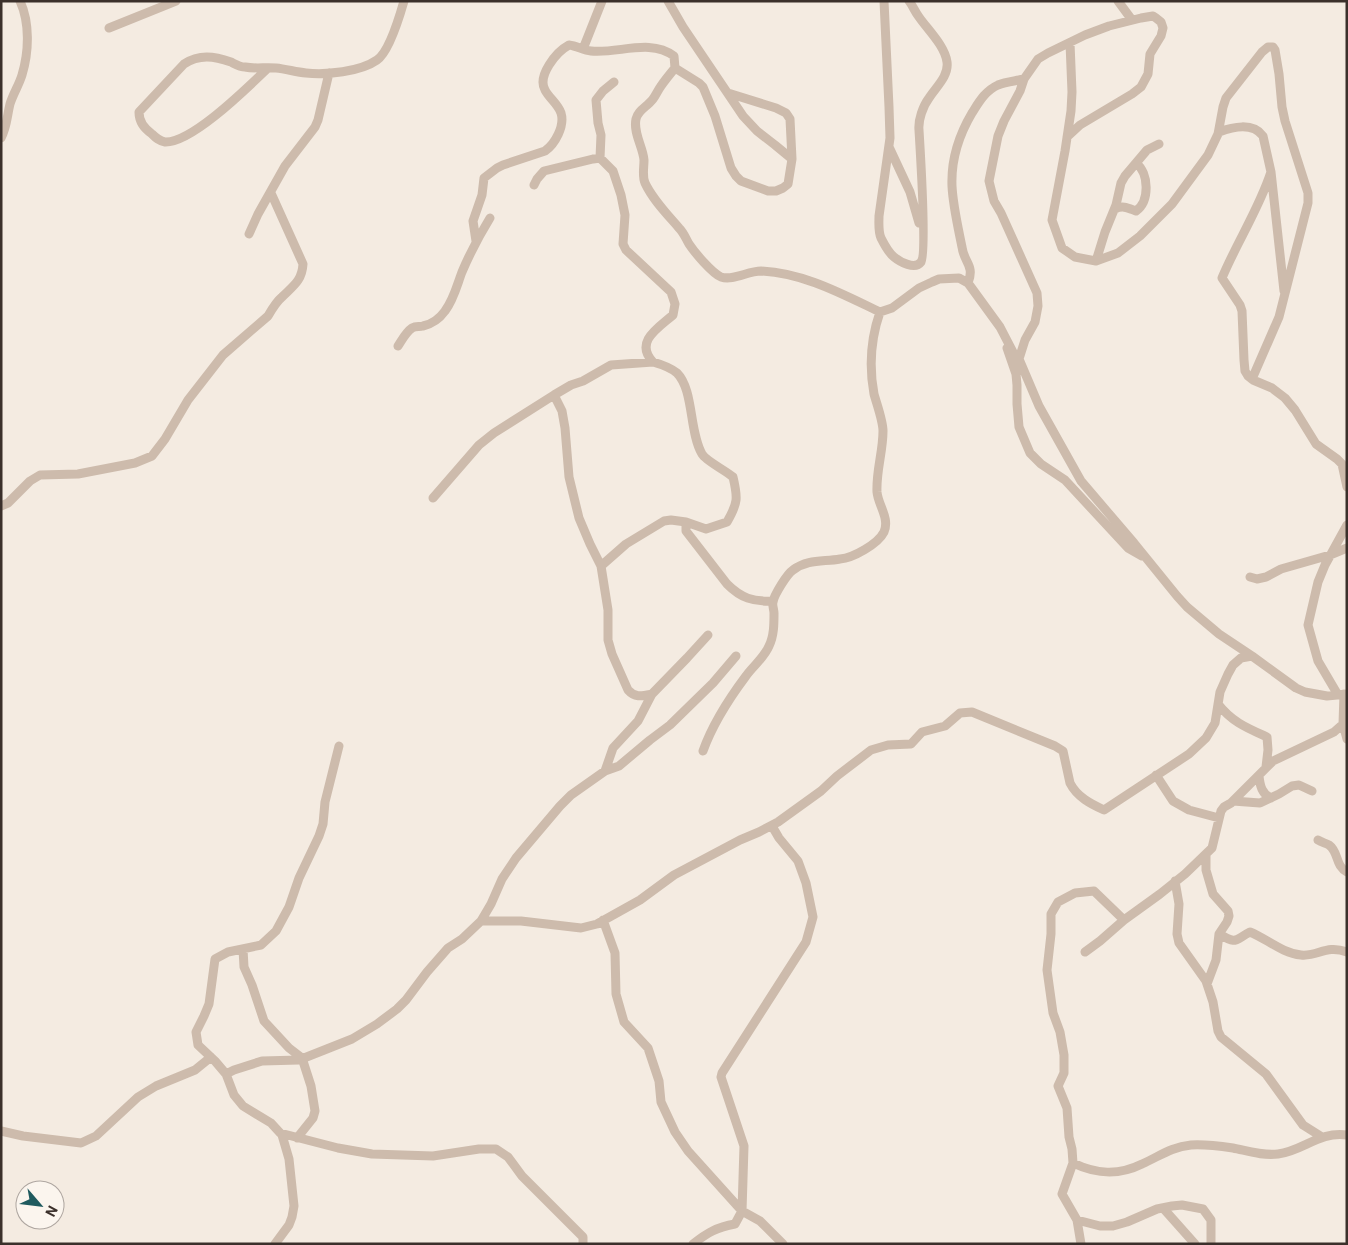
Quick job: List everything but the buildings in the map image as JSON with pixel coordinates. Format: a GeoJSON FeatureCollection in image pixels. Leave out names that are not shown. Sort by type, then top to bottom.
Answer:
{"type":"FeatureCollection","features":[{"type":"Feature","properties":{"kind":"street"},"geometry":{"type":"LineString","coordinates":[[1,138],[26,57],[26,20],[20,1]]}},
{"type":"Feature","properties":{"kind":"street"},"geometry":{"type":"LineString","coordinates":[[109,28],[176,1]]}},
{"type":"Feature","properties":{"kind":"street"},"geometry":{"type":"LineString","coordinates":[[268,68],[228,106],[185,137],[166,142],[160,141],[145,129],[141,122],[139,112],[191,59],[211,56],[244,67],[268,68],[308,73],[357,68],[378,60],[391,38],[404,1]]}},
{"type":"Feature","properties":{"kind":"street"},"geometry":{"type":"LineString","coordinates":[[583,49],[602,1]]}},
{"type":"Feature","properties":{"kind":"street"},"geometry":{"type":"LineString","coordinates":[[668,1],[683,27],[743,116],[757,131],[792,159]]}},
{"type":"Feature","properties":{"kind":"street"},"geometry":{"type":"LineString","coordinates":[[884,1],[890,138],[879,216],[880,236],[894,257],[915,266],[923,259],[924,238],[919,126],[924,107],[944,76],[948,63],[937,40],[909,1]]}},
{"type":"Feature","properties":{"kind":"street"},"geometry":{"type":"LineString","coordinates":[[1118,1],[1132,20]]}},
{"type":"Feature","properties":{"kind":"street"},"geometry":{"type":"LineString","coordinates":[[1019,359],[1025,340],[1035,322],[1038,306],[1037,293],[1002,213],[994,201],[989,182],[998,136],[1004,121],[1020,91],[1024,79],[1038,60],[1048,53],[1109,26],[1153,16],[1161,22],[1163,28],[1161,36],[1150,54],[1146,80],[1132,94],[1087,120],[1067,136]]}},
{"type":"Feature","properties":{"kind":"street"},"geometry":{"type":"LineString","coordinates":[[1070,43],[1072,92],[1067,136],[1052,220],[1062,248],[1075,257],[1096,261],[1118,253],[1140,236],[1172,204],[1208,155],[1219,132],[1226,98],[1262,52],[1268,47],[1273,47],[1275,50],[1285,121],[1308,193],[1308,203],[1284,299],[1272,335],[1252,379]]}},
{"type":"Feature","properties":{"kind":"street"},"geometry":{"type":"LineString","coordinates":[[476,241],[473,221],[482,195],[484,178],[496,168],[550,148],[560,129],[561,112],[542,84],[543,77],[553,59],[564,48],[569,45],[590,51],[609,51],[650,47],[670,53],[674,56],[675,68],[652,101],[640,111],[636,120],[643,154],[643,180],[648,190],[712,272],[724,278],[733,278],[746,273],[762,272],[798,277],[880,312],[892,308],[919,288],[940,279],[959,278],[968,283],[1000,327],[1014,354],[1019,359],[1040,406],[1081,481],[1187,607],[1218,634],[1296,688],[1305,692],[1327,696],[1343,694]]}},
{"type":"Feature","properties":{"kind":"street"},"geometry":{"type":"LineString","coordinates":[[675,68],[703,87],[715,116],[731,168],[736,176],[741,181],[768,191],[783,188],[788,184],[792,159],[790,119],[786,113],[776,108],[728,94]]}},
{"type":"Feature","properties":{"kind":"street"},"geometry":{"type":"LineString","coordinates":[[249,234],[285,166],[315,127],[328,72]]}},
{"type":"Feature","properties":{"kind":"street"},"geometry":{"type":"LineString","coordinates":[[968,283],[971,275],[962,250],[952,187],[953,166],[961,134],[981,99],[988,92],[998,85],[1024,79]]}},
{"type":"Feature","properties":{"kind":"street"},"geometry":{"type":"LineString","coordinates":[[601,566],[626,544],[664,522],[671,520],[686,522],[706,529],[727,522],[736,503],[737,493],[733,477],[702,455],[693,430],[690,408],[683,382],[676,372],[653,362],[645,349],[646,342],[655,331],[673,315],[675,304],[671,292],[626,250],[623,244],[625,215],[613,170],[600,158],[601,134],[596,100],[614,82]]}},
{"type":"Feature","properties":{"kind":"street"},"geometry":{"type":"LineString","coordinates":[[1219,132],[1242,126],[1259,131],[1262,136],[1271,172],[1284,299]]}},
{"type":"Feature","properties":{"kind":"street"},"geometry":{"type":"LineString","coordinates":[[1096,261],[1115,209],[1121,183],[1147,150],[1159,144]]}},
{"type":"Feature","properties":{"kind":"street"},"geometry":{"type":"LineString","coordinates":[[888,146],[910,192],[924,238]]}},
{"type":"Feature","properties":{"kind":"street"},"geometry":{"type":"LineString","coordinates":[[534,185],[537,178],[544,171],[600,158]]}},
{"type":"Feature","properties":{"kind":"street"},"geometry":{"type":"LineString","coordinates":[[1115,209],[1127,207],[1136,211],[1141,208],[1144,201],[1145,178],[1140,167],[1136,164]]}},
{"type":"Feature","properties":{"kind":"street"},"geometry":{"type":"LineString","coordinates":[[1271,172],[1252,219],[1222,278],[1242,311],[1245,371],[1252,379],[1272,388],[1285,398],[1316,444],[1338,459],[1342,464],[1347,487]]}},
{"type":"Feature","properties":{"kind":"street"},"geometry":{"type":"LineString","coordinates":[[1,506],[8,503],[30,481],[40,475],[78,474],[135,463],[152,456],[165,439],[188,400],[220,359],[268,316],[282,297],[297,283],[302,273],[303,264],[271,193]]}},
{"type":"Feature","properties":{"kind":"street"},"geometry":{"type":"LineString","coordinates":[[398,346],[406,334],[413,328],[432,322],[445,311],[453,297],[476,241],[490,218]]}},
{"type":"Feature","properties":{"kind":"street"},"geometry":{"type":"LineString","coordinates":[[703,751],[709,734],[727,702],[770,646],[774,624],[773,601],[789,573],[807,563],[846,558],[872,546],[879,540],[884,531],[885,518],[877,494],[883,429],[872,384],[871,363],[873,337],[880,312]]}},
{"type":"Feature","properties":{"kind":"street"},"geometry":{"type":"LineString","coordinates":[[1005,338],[1016,374],[1019,427],[1030,453],[1041,464],[1065,480],[1128,548],[1148,560]]}},
{"type":"Feature","properties":{"kind":"street"},"geometry":{"type":"LineString","coordinates":[[434,498],[479,445],[554,394],[583,381],[611,365],[653,362]]}},
{"type":"Feature","properties":{"kind":"street"},"geometry":{"type":"LineString","coordinates":[[554,394],[562,411],[569,477],[579,518],[601,566],[608,610],[608,640],[612,654],[628,690],[632,694],[639,696],[652,694]]}},
{"type":"Feature","properties":{"kind":"street"},"geometry":{"type":"LineString","coordinates":[[686,522],[686,531],[734,591],[750,599],[773,601]]}},
{"type":"Feature","properties":{"kind":"street"},"geometry":{"type":"LineString","coordinates":[[1347,525],[1330,555],[1318,582],[1308,625],[1318,661],[1343,694],[1343,724],[1347,739]]}},
{"type":"Feature","properties":{"kind":"street"},"geometry":{"type":"LineString","coordinates":[[1250,577],[1257,579],[1266,577],[1281,569],[1330,555],[1347,548]]}},
{"type":"Feature","properties":{"kind":"street"},"geometry":{"type":"LineString","coordinates":[[605,771],[614,748],[638,721],[652,694],[708,635]]}},
{"type":"Feature","properties":{"kind":"street"},"geometry":{"type":"LineString","coordinates":[[226,1074],[262,1061],[299,1060],[352,1039],[397,1009],[448,948],[481,921],[502,879],[516,858],[560,806],[605,771],[619,766],[670,725],[713,683],[736,656]]}},
{"type":"Feature","properties":{"kind":"street"},"geometry":{"type":"LineString","coordinates":[[481,921],[521,921],[581,928],[597,924],[640,900],[674,875],[740,840],[772,826],[822,791],[836,776],[871,750],[888,745],[912,744],[922,732],[945,726],[960,713],[972,712],[1055,746],[1062,751],[1073,788],[1086,801],[1104,810],[1189,754],[1206,738],[1215,723],[1220,692],[1233,665],[1241,658],[1252,656]]}},
{"type":"Feature","properties":{"kind":"street"},"geometry":{"type":"LineString","coordinates":[[1218,704],[1235,721],[1267,737],[1266,767]]}},
{"type":"Feature","properties":{"kind":"street"},"geometry":{"type":"LineString","coordinates":[[1085,952],[1185,874],[1212,848],[1221,811],[1259,776],[1266,767],[1273,761],[1334,732],[1343,724]]}},
{"type":"Feature","properties":{"kind":"street"},"geometry":{"type":"LineString","coordinates":[[275,1244],[289,1225],[294,1206],[289,1159],[282,1135],[271,1122],[243,1106],[234,1096],[226,1074],[198,1045],[196,1032],[209,1004],[215,959],[228,952],[261,944],[276,931],[288,907],[323,824],[325,802],[339,746]]}},
{"type":"Feature","properties":{"kind":"street"},"geometry":{"type":"LineString","coordinates":[[1156,775],[1173,801],[1189,810],[1219,818]]}},
{"type":"Feature","properties":{"kind":"street"},"geometry":{"type":"LineString","coordinates":[[1259,776],[1261,788],[1266,796],[1271,798]]}},
{"type":"Feature","properties":{"kind":"street"},"geometry":{"type":"LineString","coordinates":[[1233,801],[1260,803],[1292,786],[1298,785],[1312,791]]}},
{"type":"Feature","properties":{"kind":"street"},"geometry":{"type":"LineString","coordinates":[[693,1244],[709,1232],[723,1226],[735,1224],[742,1211],[744,1146],[721,1077],[806,942],[814,917],[798,861],[779,838],[772,826]]}},
{"type":"Feature","properties":{"kind":"street"},"geometry":{"type":"LineString","coordinates":[[1318,840],[1329,845],[1334,852],[1339,866],[1347,872]]}},
{"type":"Feature","properties":{"kind":"street"},"geometry":{"type":"LineString","coordinates":[[1206,854],[1206,870],[1213,894],[1228,911],[1227,922],[1219,934],[1216,960],[1207,984]]}},
{"type":"Feature","properties":{"kind":"street"},"geometry":{"type":"LineString","coordinates":[[1175,881],[1179,904],[1177,934],[1179,943],[1202,974],[1207,984],[1213,1002],[1218,1031],[1221,1036],[1266,1074],[1302,1124],[1322,1137]]}},
{"type":"Feature","properties":{"kind":"street"},"geometry":{"type":"LineString","coordinates":[[1081,1244],[1077,1220],[1062,1194],[1073,1163],[1067,1108],[1058,1086],[1064,1073],[1064,1055],[1060,1032],[1053,1013],[1047,970],[1052,934],[1051,914],[1058,902],[1075,892],[1094,891],[1124,920]]}},
{"type":"Feature","properties":{"kind":"street"},"geometry":{"type":"LineString","coordinates":[[603,920],[615,953],[616,994],[621,1014],[624,1022],[648,1048],[659,1081],[661,1102],[667,1118],[688,1151],[742,1211],[760,1221],[783,1244]]}},
{"type":"Feature","properties":{"kind":"street"},"geometry":{"type":"LineString","coordinates":[[1219,934],[1232,941],[1236,941],[1250,932],[1289,952],[1303,955],[1331,949],[1347,952]]}},
{"type":"Feature","properties":{"kind":"street"},"geometry":{"type":"LineString","coordinates":[[242,949],[244,967],[252,984],[264,1021],[289,1048],[302,1058],[311,1086],[313,1118],[297,1138]]}},
{"type":"Feature","properties":{"kind":"street"},"geometry":{"type":"LineString","coordinates":[[1,1131],[23,1136],[81,1143],[96,1136],[138,1097],[156,1086],[195,1070],[211,1057]]}},
{"type":"Feature","properties":{"kind":"street"},"geometry":{"type":"LineString","coordinates":[[280,1133],[338,1148],[372,1154],[433,1156],[479,1149],[496,1149],[508,1157],[522,1176],[583,1237],[583,1244]]}},
{"type":"Feature","properties":{"kind":"street"},"geometry":{"type":"LineString","coordinates":[[1073,1163],[1099,1172],[1115,1172],[1140,1165],[1175,1147],[1206,1144],[1265,1154],[1278,1154],[1289,1152],[1322,1137],[1347,1135]]}},
{"type":"Feature","properties":{"kind":"street"},"geometry":{"type":"LineString","coordinates":[[1077,1220],[1100,1226],[1113,1226],[1163,1208],[1182,1204],[1203,1209],[1211,1220],[1211,1244]]}},
{"type":"Feature","properties":{"kind":"street"},"geometry":{"type":"LineString","coordinates":[[1163,1208],[1195,1244]]}}]}
